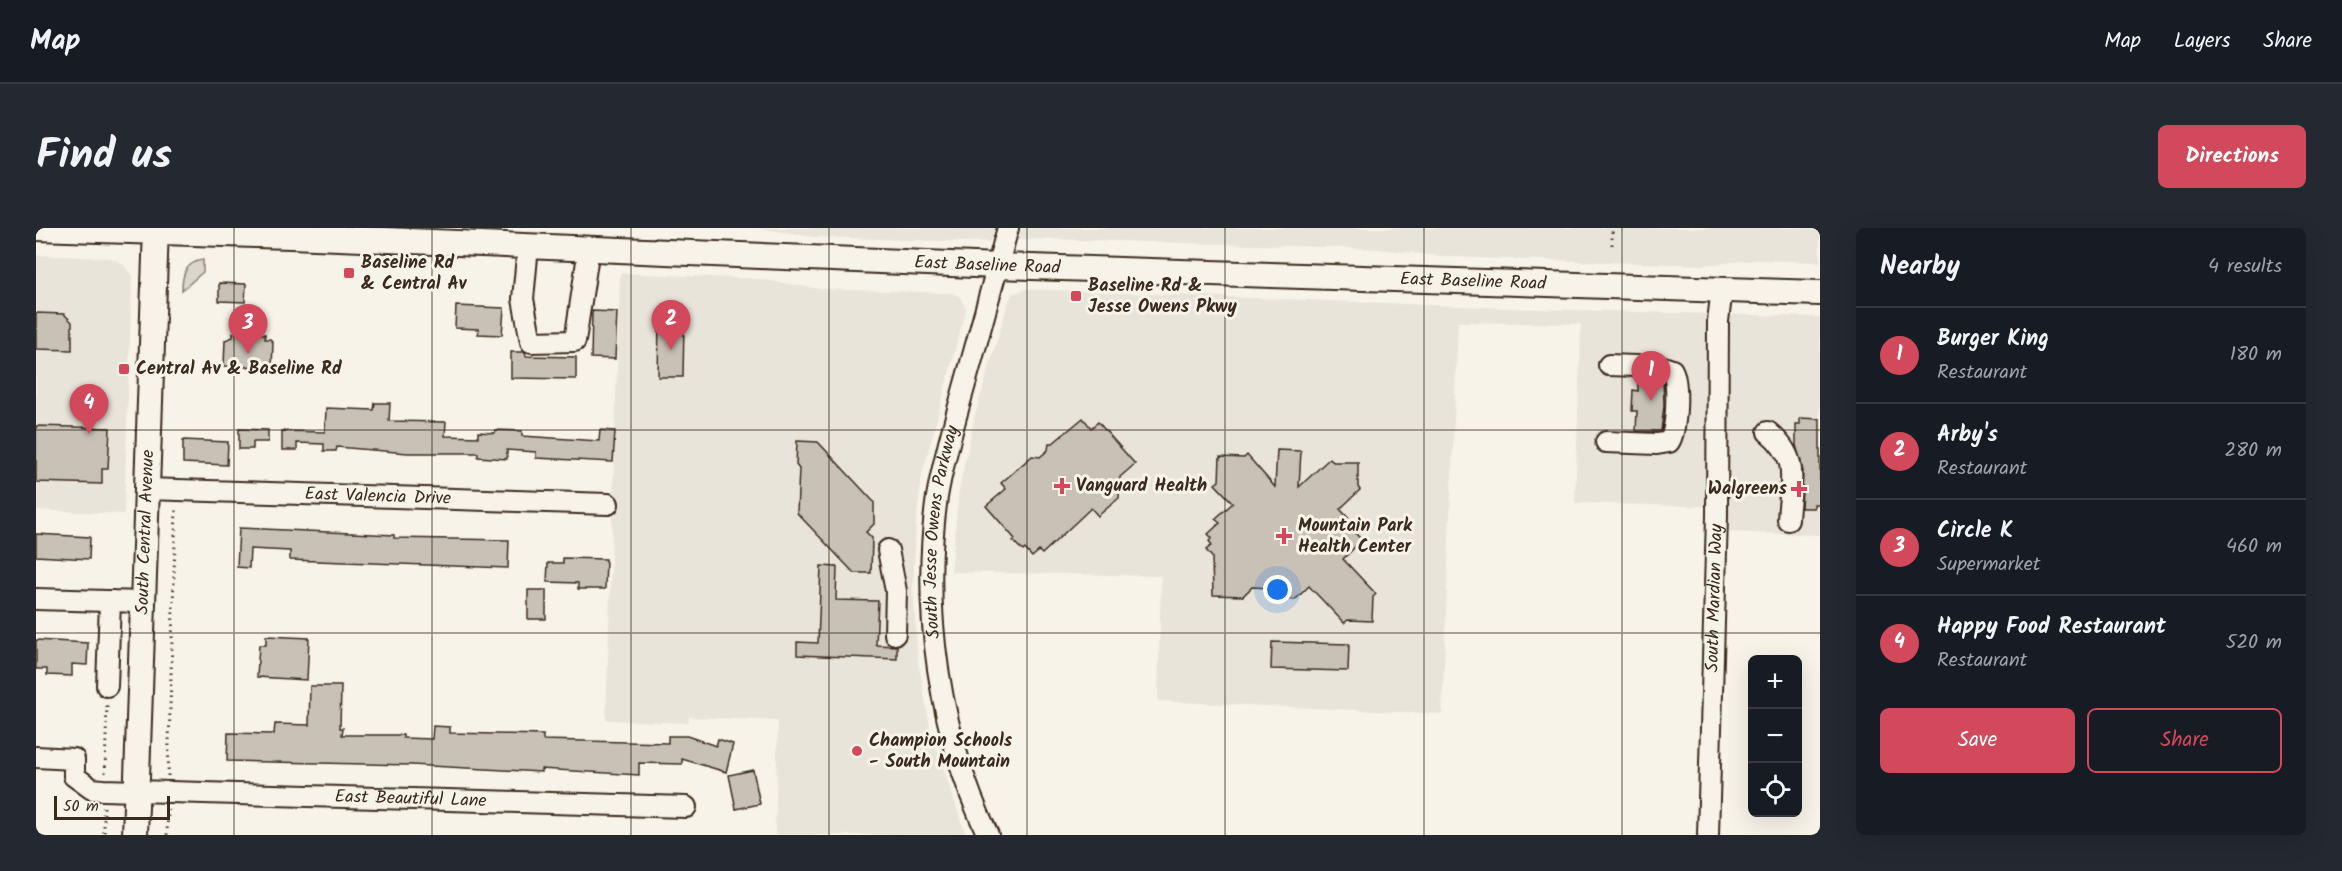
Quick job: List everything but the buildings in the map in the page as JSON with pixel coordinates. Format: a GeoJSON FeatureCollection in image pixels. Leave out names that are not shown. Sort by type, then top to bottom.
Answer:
{"type":"FeatureCollection","features":[{"type":"Feature","properties":{"kind":"main road","name":"East Baseline Road"},"geometry":{"type":"LineString","coordinates":[[36,228],[156,230],[998,266],[1820,293]]}},
{"type":"Feature","properties":{"kind":"main road","name":"South Central Avenue"},"geometry":{"type":"LineString","coordinates":[[135,835],[156,230]]}},
{"type":"Feature","properties":{"kind":"street","name":"South Jesse Owens Parkway"},"geometry":{"type":"LineString","coordinates":[[988,835],[969,791],[951,729],[936,642],[932,576],[935,514],[943,468],[1008,228]]}},
{"type":"Feature","properties":{"kind":"street"},"geometry":{"type":"LineString","coordinates":[[528,246],[522,299],[531,342],[575,341],[589,248]]}},
{"type":"Feature","properties":{"kind":"street","name":"South Mardian Way"},"geometry":{"type":"LineString","coordinates":[[1708,835],[1717,516],[1718,321],[1722,289]]}},
{"type":"Feature","properties":{"kind":"street"},"geometry":{"type":"LineString","coordinates":[[1606,442],[1657,444],[1669,442],[1673,433],[1676,392],[1674,374],[1669,369],[1609,365]]}},
{"type":"Feature","properties":{"kind":"street"},"geometry":{"type":"LineString","coordinates":[[1775,438],[1791,463],[1784,519]]}},
{"type":"Feature","properties":{"kind":"street","name":"East Valencia Drive"},"geometry":{"type":"LineString","coordinates":[[147,489],[608,504]]}},
{"type":"Feature","properties":{"kind":"street"},"geometry":{"type":"LineString","coordinates":[[888,550],[897,591],[895,634]]}},
{"type":"Feature","properties":{"kind":"street"},"geometry":{"type":"LineString","coordinates":[[36,599],[143,602]]}},
{"type":"Feature","properties":{"kind":"street"},"geometry":{"type":"LineString","coordinates":[[107,686],[110,601]]}},
{"type":"Feature","properties":{"kind":"street"},"geometry":{"type":"LineString","coordinates":[[36,757],[74,759],[74,776],[92,789],[103,790]]}},
{"type":"Feature","properties":{"kind":"street","name":"East Beautiful Lane"},"geometry":{"type":"LineString","coordinates":[[103,790],[686,807]]}},
{"type":"Feature","properties":{"kind":"path"},"geometry":{"type":"LineString","coordinates":[[1612,228],[1612,245]]}},
{"type":"Feature","properties":{"kind":"path"},"geometry":{"type":"LineString","coordinates":[[167,835],[176,505],[182,490]]}},
{"type":"Feature","properties":{"kind":"path"},"geometry":{"type":"LineString","coordinates":[[104,835],[103,790],[107,686]]}},
{"type":"Feature","properties":{"kind":"shaded area"},"geometry":{"type":"Polygon","coordinates":[[[758,228],[1820,228],[1820,262],[1757,260],[1703,265],[1447,257],[1378,249],[1323,247],[1048,239],[973,242],[814,237],[758,228]]]}},
{"type":"Feature","properties":{"kind":"shaded area"},"geometry":{"type":"Polygon","coordinates":[[[36,255],[111,258],[123,264],[132,276],[124,514],[36,510],[36,255]]]}},
{"type":"Feature","properties":{"kind":"shaded area"},"geometry":{"type":"Polygon","coordinates":[[[203,260],[203,272],[182,290],[186,270],[193,263],[203,260]]]}},
{"type":"Feature","properties":{"kind":"shaded area"},"geometry":{"type":"Polygon","coordinates":[[[620,273],[758,279],[820,289],[952,293],[960,297],[966,309],[922,475],[916,525],[913,587],[918,661],[931,732],[966,835],[775,835],[778,721],[689,717],[688,723],[606,720],[620,273]]]}},
{"type":"Feature","properties":{"kind":"shaded area"},"geometry":{"type":"Polygon","coordinates":[[[1026,289],[1536,309],[1820,317],[1820,535],[1722,532],[1722,507],[1575,503],[1581,324],[1458,322],[1442,714],[1158,701],[1161,576],[951,572],[959,489],[975,415],[1008,303],[1012,294],[1026,289]]]}},
{"type":"Feature","properties":{"kind":"place","name":"Baseline Rd & Central Av"},"geometry":{"type":"Point","coordinates":[349,273]}},
{"type":"Feature","properties":{"kind":"place","name":"Baseline Rd & Jesse Owens Pkwy"},"geometry":{"type":"Point","coordinates":[1076,296]}},
{"type":"Feature","properties":{"kind":"place","name":"Arby's"},"geometry":{"type":"Point","coordinates":[671,350]}},
{"type":"Feature","properties":{"kind":"place","name":"Circle K"},"geometry":{"type":"Point","coordinates":[248,354]}},
{"type":"Feature","properties":{"kind":"place","name":"Central Av & Baseline Rd"},"geometry":{"type":"Point","coordinates":[124,369]}},
{"type":"Feature","properties":{"kind":"place","name":"Burger King"},"geometry":{"type":"Point","coordinates":[1651,401]}},
{"type":"Feature","properties":{"kind":"place","name":"Happy Food Restaurant"},"geometry":{"type":"Point","coordinates":[89,434]}},
{"type":"Feature","properties":{"kind":"place","name":"Vanguard Health"},"geometry":{"type":"Point","coordinates":[1062,486]}},
{"type":"Feature","properties":{"kind":"place","name":"Walgreens"},"geometry":{"type":"Point","coordinates":[1799,489]}},
{"type":"Feature","properties":{"kind":"place","name":"Mountain Park Health Center"},"geometry":{"type":"Point","coordinates":[1284,536]}},
{"type":"Feature","properties":{"kind":"place","name":"Champion Schools - South Mountain"},"geometry":{"type":"Point","coordinates":[857,751]}}]}
